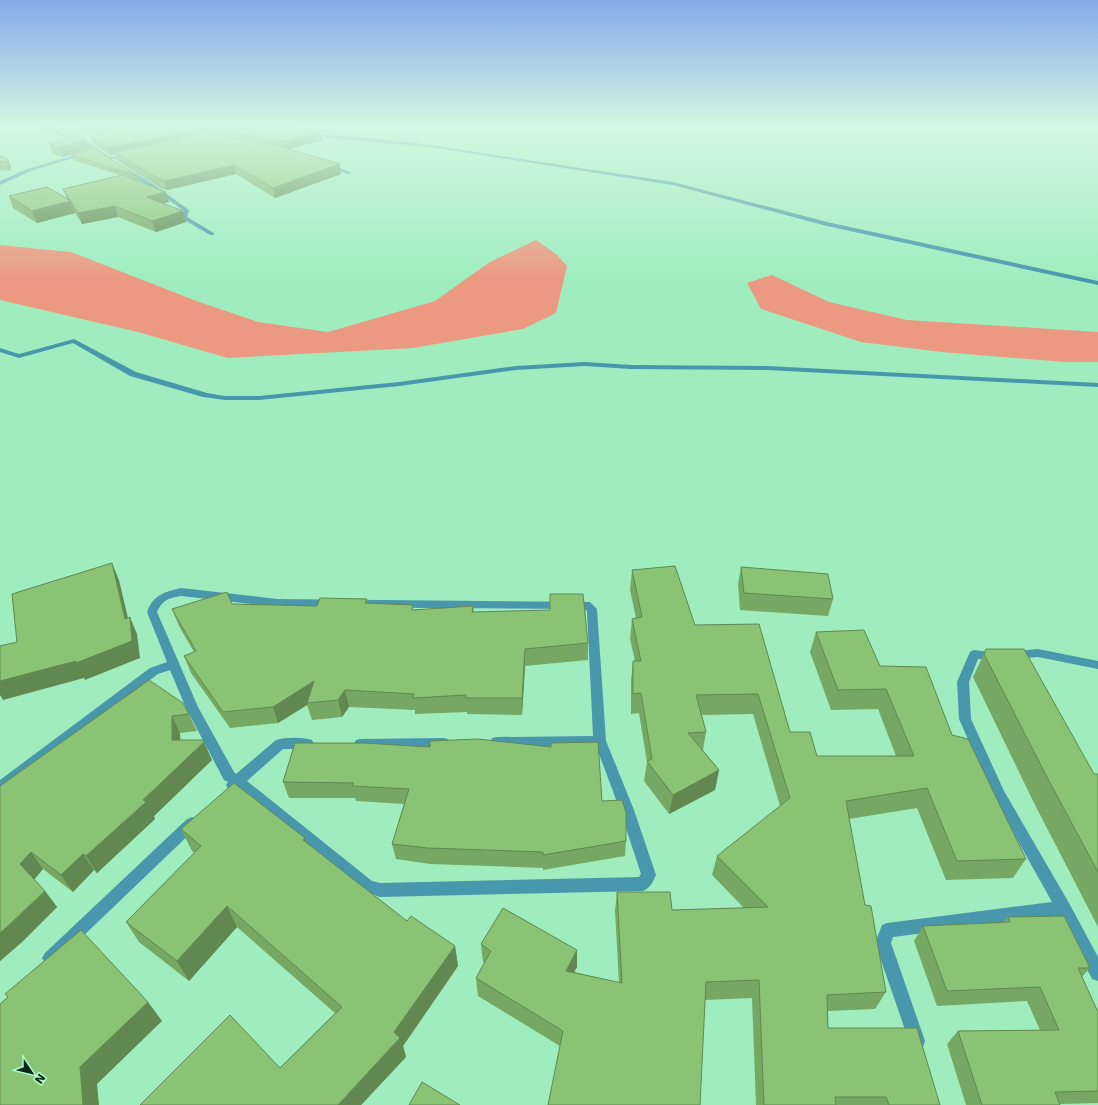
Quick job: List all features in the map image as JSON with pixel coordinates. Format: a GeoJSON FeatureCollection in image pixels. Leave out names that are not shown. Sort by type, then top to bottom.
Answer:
{"type":"FeatureCollection","features":[{"type":"Feature","properties":{"kind":"street"},"geometry":{"type":"LineString","coordinates":[[0,183],[17,176]]}},
{"type":"Feature","properties":{"kind":"street"},"geometry":{"type":"LineString","coordinates":[[136,176],[151,184],[187,211],[184,215],[185,218],[212,234]]}},
{"type":"Feature","properties":{"kind":"street"},"geometry":{"type":"LineString","coordinates":[[619,176],[673,184],[827,224],[1098,284]]}},
{"type":"Feature","properties":{"kind":"street"},"geometry":{"type":"LineString","coordinates":[[0,350],[19,356],[74,341],[133,374],[206,395],[225,398],[267,397],[399,384],[516,368],[585,364],[632,367],[767,368],[1098,385]]}},
{"type":"Feature","properties":{"kind":"street"},"geometry":{"type":"LineString","coordinates":[[181,592],[277,603],[586,605],[592,609],[600,741],[627,810],[649,875],[643,884],[380,890],[368,886],[230,776],[192,708],[152,612],[155,603],[164,595],[181,592]]}},
{"type":"Feature","properties":{"kind":"street"},"geometry":{"type":"LineString","coordinates":[[1098,665],[1038,653],[981,656],[975,654],[963,682],[965,719],[999,794],[1064,908],[1098,973]]}},
{"type":"Feature","properties":{"kind":"street"},"geometry":{"type":"LineString","coordinates":[[0,787],[154,671],[173,664]]}},
{"type":"Feature","properties":{"kind":"street"},"geometry":{"type":"LineString","coordinates":[[483,742],[600,741]]}},
{"type":"Feature","properties":{"kind":"street"},"geometry":{"type":"LineString","coordinates":[[350,744],[459,743]]}},
{"type":"Feature","properties":{"kind":"street"},"geometry":{"type":"LineString","coordinates":[[226,792],[280,744],[319,744]]}},
{"type":"Feature","properties":{"kind":"street"},"geometry":{"type":"LineString","coordinates":[[40,966],[202,814]]}},
{"type":"Feature","properties":{"kind":"street"},"geometry":{"type":"LineString","coordinates":[[921,1053],[883,943],[887,930],[1064,908]]}},
{"type":"Feature","properties":{"kind":"shaded area"},"geometry":{"type":"Polygon","coordinates":[[[536,240],[557,255],[567,266],[556,313],[523,329],[413,348],[228,358],[138,332],[0,300],[0,245],[71,252],[199,302],[258,322],[328,332],[435,301],[490,262],[536,240]]]}},
{"type":"Feature","properties":{"kind":"shaded area"},"geometry":{"type":"Polygon","coordinates":[[[772,275],[829,302],[907,320],[1098,332],[1098,362],[1065,362],[942,352],[861,342],[761,309],[747,283],[772,275]]]}},
{"type":"Feature","properties":{"kind":"building"},"geometry":{"type":"Polygon","coordinates":[[[124,176],[166,192],[146,197],[183,211],[152,221],[115,206],[78,213],[63,189],[124,176]]]}},
{"type":"Feature","properties":{"kind":"building"},"geometry":{"type":"Polygon","coordinates":[[[153,176],[188,176],[165,181],[153,176]]]}},
{"type":"Feature","properties":{"kind":"building"},"geometry":{"type":"Polygon","coordinates":[[[252,176],[308,176],[273,188],[252,176]]]}},
{"type":"Feature","properties":{"kind":"building"},"geometry":{"type":"Polygon","coordinates":[[[47,187],[71,201],[32,211],[9,196],[47,187]]]}},
{"type":"Feature","properties":{"kind":"building"},"geometry":{"type":"Polygon","coordinates":[[[112,563],[125,619],[130,617],[132,641],[76,663],[76,661],[0,681],[0,646],[17,642],[12,594],[112,563]]]}},
{"type":"Feature","properties":{"kind":"building"},"geometry":{"type":"Polygon","coordinates":[[[675,566],[695,625],[759,624],[790,732],[810,732],[817,756],[914,756],[886,689],[838,690],[816,632],[864,630],[880,666],[926,667],[952,735],[968,739],[1026,859],[957,861],[927,788],[846,801],[865,905],[871,906],[886,992],[827,995],[828,1028],[917,1028],[940,1105],[889,1105],[886,1097],[835,1097],[836,1105],[764,1105],[759,980],[706,982],[700,1105],[548,1105],[563,1031],[476,978],[491,951],[481,944],[503,908],[577,950],[566,971],[622,983],[617,892],[670,892],[672,910],[768,907],[717,856],[790,798],[758,694],[696,695],[706,732],[688,733],[719,770],[673,795],[647,761],[652,759],[641,693],[633,694],[633,661],[641,661],[632,619],[642,617],[632,570],[675,566]]]}},
{"type":"Feature","properties":{"kind":"building"},"geometry":{"type":"Polygon","coordinates":[[[741,567],[828,574],[833,599],[744,593],[741,567]]]}},
{"type":"Feature","properties":{"kind":"building"},"geometry":{"type":"Polygon","coordinates":[[[227,592],[232,604],[317,606],[320,598],[367,599],[365,603],[413,605],[412,610],[473,606],[472,612],[550,610],[550,594],[583,594],[588,643],[525,649],[522,698],[466,698],[466,695],[413,698],[414,694],[345,690],[338,700],[307,703],[314,681],[273,707],[223,712],[184,656],[196,651],[172,609],[227,592]]]}},
{"type":"Feature","properties":{"kind":"building"},"geometry":{"type":"Polygon","coordinates":[[[986,649],[1024,649],[1094,774],[1098,774],[1098,872],[1049,781],[984,654],[986,649]]]}},
{"type":"Feature","properties":{"kind":"building"},"geometry":{"type":"Polygon","coordinates":[[[149,680],[183,703],[189,714],[172,716],[172,740],[203,740],[204,742],[143,800],[146,802],[86,856],[83,854],[61,875],[31,852],[20,864],[45,891],[0,933],[0,786],[149,680]]]}},
{"type":"Feature","properties":{"kind":"building"},"geometry":{"type":"Polygon","coordinates":[[[478,739],[551,747],[551,743],[598,742],[602,801],[622,800],[626,812],[626,841],[543,855],[543,852],[428,848],[392,844],[409,789],[352,786],[353,783],[283,782],[295,743],[364,743],[430,747],[430,741],[478,739]]]}},
{"type":"Feature","properties":{"kind":"building"},"geometry":{"type":"Polygon","coordinates":[[[234,783],[305,838],[303,840],[407,921],[411,916],[455,946],[394,1032],[400,1038],[338,1105],[140,1105],[230,1015],[280,1068],[342,1007],[227,906],[177,961],[126,922],[201,846],[181,829],[234,783]]]}},
{"type":"Feature","properties":{"kind":"building"},"geometry":{"type":"Polygon","coordinates":[[[1064,916],[1090,968],[1078,968],[1098,1012],[1098,1091],[1055,1092],[1060,1105],[982,1105],[958,1031],[1059,1030],[1040,987],[947,991],[923,926],[1010,922],[1008,917],[1064,916]]]}},
{"type":"Feature","properties":{"kind":"building"},"geometry":{"type":"Polygon","coordinates":[[[81,930],[148,1002],[80,1067],[83,1105],[0,1105],[0,1004],[8,997],[5,994],[81,930]]]}},
{"type":"Feature","properties":{"kind":"building"},"geometry":{"type":"Polygon","coordinates":[[[422,1082],[460,1105],[409,1105],[422,1082]]]}}]}
